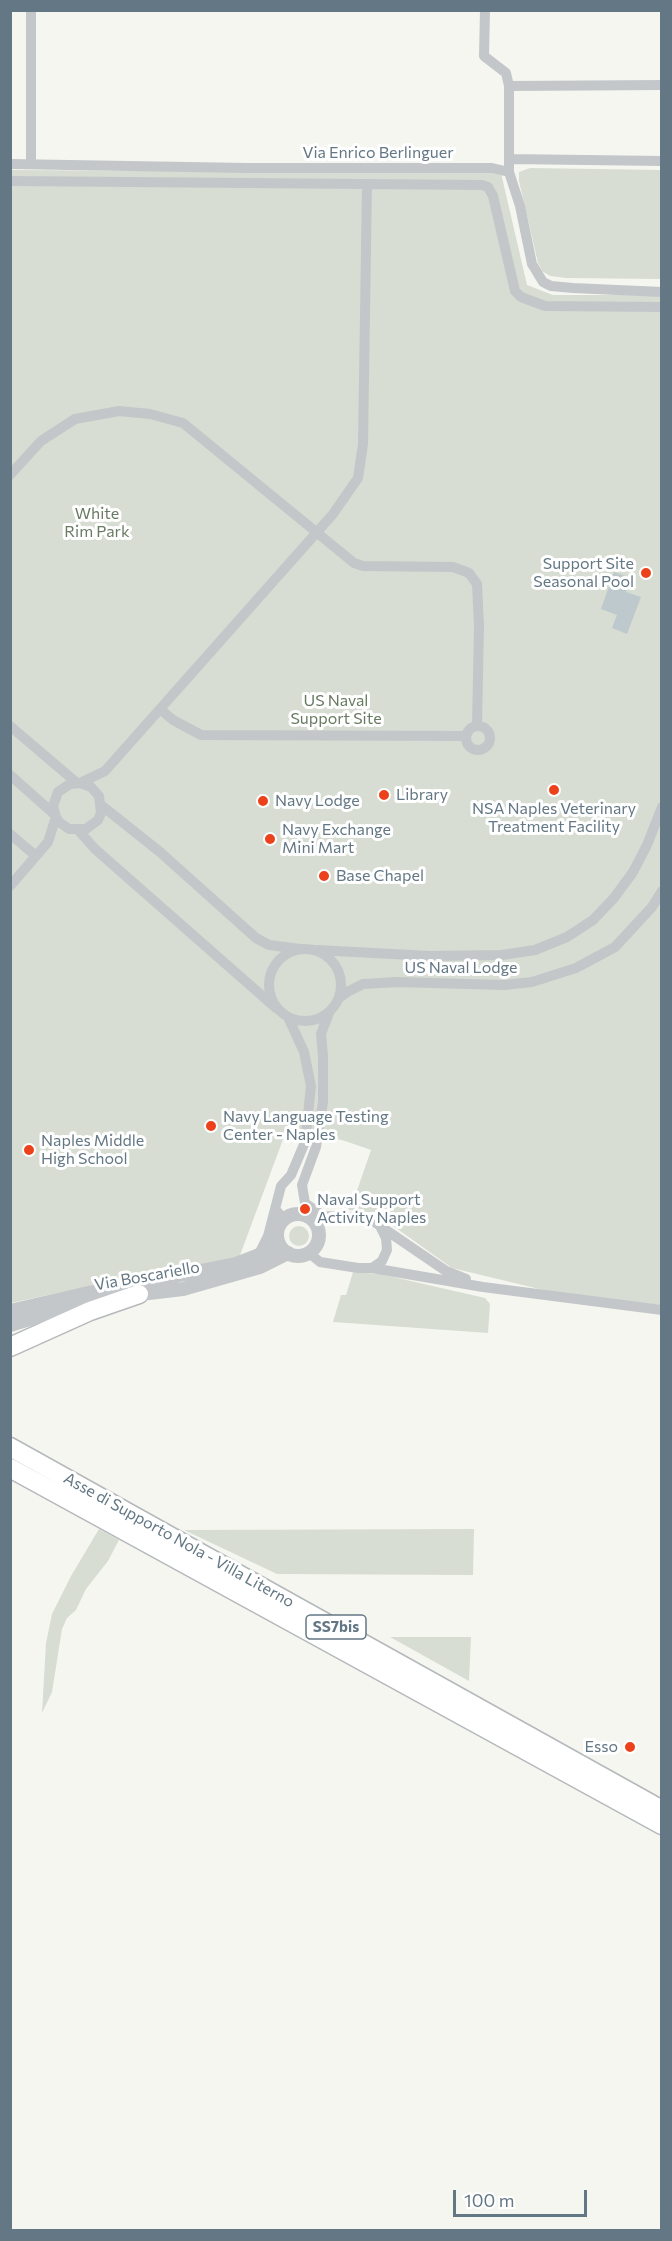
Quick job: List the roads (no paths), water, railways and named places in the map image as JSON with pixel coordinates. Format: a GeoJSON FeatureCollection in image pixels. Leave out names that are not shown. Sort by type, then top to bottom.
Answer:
{"type":"FeatureCollection","features":[{"type":"Feature","properties":{"kind":"highway"},"geometry":{"type":"LineString","coordinates":[[10,1347],[90,1311],[139,1294]]}},
{"type":"Feature","properties":{"kind":"highway"},"geometry":{"type":"LineString","coordinates":[[10,1437],[77,1483]]}},
{"type":"Feature","properties":{"kind":"highway","name":"Asse di Supporto Nola - Villa Literno"},"geometry":{"type":"LineString","coordinates":[[10,1447],[662,1810]]}},
{"type":"Feature","properties":{"kind":"highway","name":"Asse di Supporto Nola - Villa Literno"},"geometry":{"type":"LineString","coordinates":[[10,1468],[662,1825]]}},
{"type":"Feature","properties":{"kind":"street"},"geometry":{"type":"LineString","coordinates":[[31,10],[31,164]]}},
{"type":"Feature","properties":{"kind":"street"},"geometry":{"type":"LineString","coordinates":[[485,10],[484,56],[506,73],[509,86],[509,172],[520,206],[532,264],[543,282],[550,286],[573,288],[662,292]]}},
{"type":"Feature","properties":{"kind":"street"},"geometry":{"type":"LineString","coordinates":[[509,86],[662,85]]}},
{"type":"Feature","properties":{"kind":"street"},"geometry":{"type":"LineString","coordinates":[[509,159],[662,161]]}},
{"type":"Feature","properties":{"kind":"street","name":"Via Enrico Berlinguer"},"geometry":{"type":"LineString","coordinates":[[10,164],[248,168],[437,167],[492,168],[509,172]]}},
{"type":"Feature","properties":{"kind":"street"},"geometry":{"type":"LineString","coordinates":[[10,181],[482,185],[488,187],[493,196],[515,291],[530,302],[545,306],[662,307]]}},
{"type":"Feature","properties":{"kind":"street"},"geometry":{"type":"LineString","coordinates":[[10,886],[48,842],[55,815],[54,799],[58,792],[70,784],[79,783],[105,771],[333,514],[358,478],[363,444],[367,184]]}},
{"type":"Feature","properties":{"kind":"street"},"geometry":{"type":"LineString","coordinates":[[10,475],[41,441],[75,419],[119,411],[150,414],[183,423],[354,563],[363,566],[453,567],[469,573],[477,584],[479,626],[477,726]]}},
{"type":"Feature","properties":{"kind":"street"},"geometry":{"type":"LineString","coordinates":[[160,709],[173,720],[201,735],[466,736]]}},
{"type":"Feature","properties":{"kind":"street"},"geometry":{"type":"LineString","coordinates":[[10,726],[79,783],[91,787],[100,801],[256,938],[269,945],[300,949],[430,956],[502,955],[535,950],[567,937],[593,920],[614,898],[657,833],[662,807]]}},
{"type":"Feature","properties":{"kind":"street"},"geometry":{"type":"LineString","coordinates":[[477,726],[489,733],[489,740],[486,746],[479,749],[472,748],[467,743],[466,736],[471,728],[477,726]]}},
{"type":"Feature","properties":{"kind":"street"},"geometry":{"type":"LineString","coordinates":[[48,842],[93,825],[101,813],[100,801],[105,771]]}},
{"type":"Feature","properties":{"kind":"street"},"geometry":{"type":"LineString","coordinates":[[10,775],[55,815],[64,826],[77,831],[288,1017],[309,1021],[329,1012]]}},
{"type":"Feature","properties":{"kind":"street"},"geometry":{"type":"LineString","coordinates":[[10,834],[36,856]]}},
{"type":"Feature","properties":{"kind":"street","name":"US Naval Lodge"},"geometry":{"type":"LineString","coordinates":[[339,998],[363,984],[397,982],[504,985],[532,982],[576,968],[615,947],[652,907],[662,891]]}},
{"type":"Feature","properties":{"kind":"street"},"geometry":{"type":"LineString","coordinates":[[276,1008],[268,987],[269,977],[280,958],[300,949]]}},
{"type":"Feature","properties":{"kind":"street"},"geometry":{"type":"LineString","coordinates":[[317,950],[335,964],[342,987],[321,1034],[322,1102],[316,1147],[302,1185],[305,1203],[322,1215]]}},
{"type":"Feature","properties":{"kind":"street"},"geometry":{"type":"LineString","coordinates":[[288,1017],[304,1052],[311,1086],[305,1142],[291,1175],[281,1186],[278,1241],[288,1253],[299,1256],[309,1253],[316,1247],[319,1235],[315,1222],[304,1215]]}},
{"type":"Feature","properties":{"kind":"street"},"geometry":{"type":"LineString","coordinates":[[280,1214],[364,1218],[373,1221],[446,1270],[483,1287]]}},
{"type":"Feature","properties":{"kind":"street"},"geometry":{"type":"LineString","coordinates":[[259,1255],[280,1214]]}},
{"type":"Feature","properties":{"kind":"street"},"geometry":{"type":"LineString","coordinates":[[372,1268],[382,1261],[387,1250],[386,1238],[380,1226]]}},
{"type":"Feature","properties":{"kind":"street","name":"Via Boscariello"},"geometry":{"type":"LineString","coordinates":[[10,1311],[236,1264],[259,1255],[278,1241]]}},
{"type":"Feature","properties":{"kind":"street","name":"Via Boscariello"},"geometry":{"type":"LineString","coordinates":[[10,1324],[66,1308],[139,1294],[183,1289],[260,1267],[288,1253]]}},
{"type":"Feature","properties":{"kind":"street"},"geometry":{"type":"LineString","coordinates":[[309,1253],[320,1262],[372,1268],[483,1287],[662,1310]]}},
{"type":"Feature","properties":{"kind":"place","name":"Support Site Seasonal Pool"},"geometry":{"type":"Point","coordinates":[646,573]}},
{"type":"Feature","properties":{"kind":"place","name":"NSA Naples Veterinary Treatment Facility"},"geometry":{"type":"Point","coordinates":[554,790]}},
{"type":"Feature","properties":{"kind":"place","name":"Library"},"geometry":{"type":"Point","coordinates":[384,795]}},
{"type":"Feature","properties":{"kind":"place","name":"Navy Lodge"},"geometry":{"type":"Point","coordinates":[263,801]}},
{"type":"Feature","properties":{"kind":"place","name":"Navy Exchange Mini Mart"},"geometry":{"type":"Point","coordinates":[270,839]}},
{"type":"Feature","properties":{"kind":"place","name":"Base Chapel"},"geometry":{"type":"Point","coordinates":[324,876]}},
{"type":"Feature","properties":{"kind":"place","name":"Navy Language Testing Center - Naples"},"geometry":{"type":"Point","coordinates":[211,1126]}},
{"type":"Feature","properties":{"kind":"place","name":"Naples Middle High School"},"geometry":{"type":"Point","coordinates":[29,1150]}},
{"type":"Feature","properties":{"kind":"place","name":"Naval Support Activity Naples"},"geometry":{"type":"Point","coordinates":[305,1209]}},
{"type":"Feature","properties":{"kind":"place","name":"Esso"},"geometry":{"type":"Point","coordinates":[630,1747]}},
{"type":"Feature","properties":{"kind":"park label","name":"White Rim Park"},"geometry":{"type":"Point","coordinates":[97,523]}},
{"type":"Feature","properties":{"kind":"park label","name":"US Naval Support Site"},"geometry":{"type":"Point","coordinates":[336,710]}}]}
